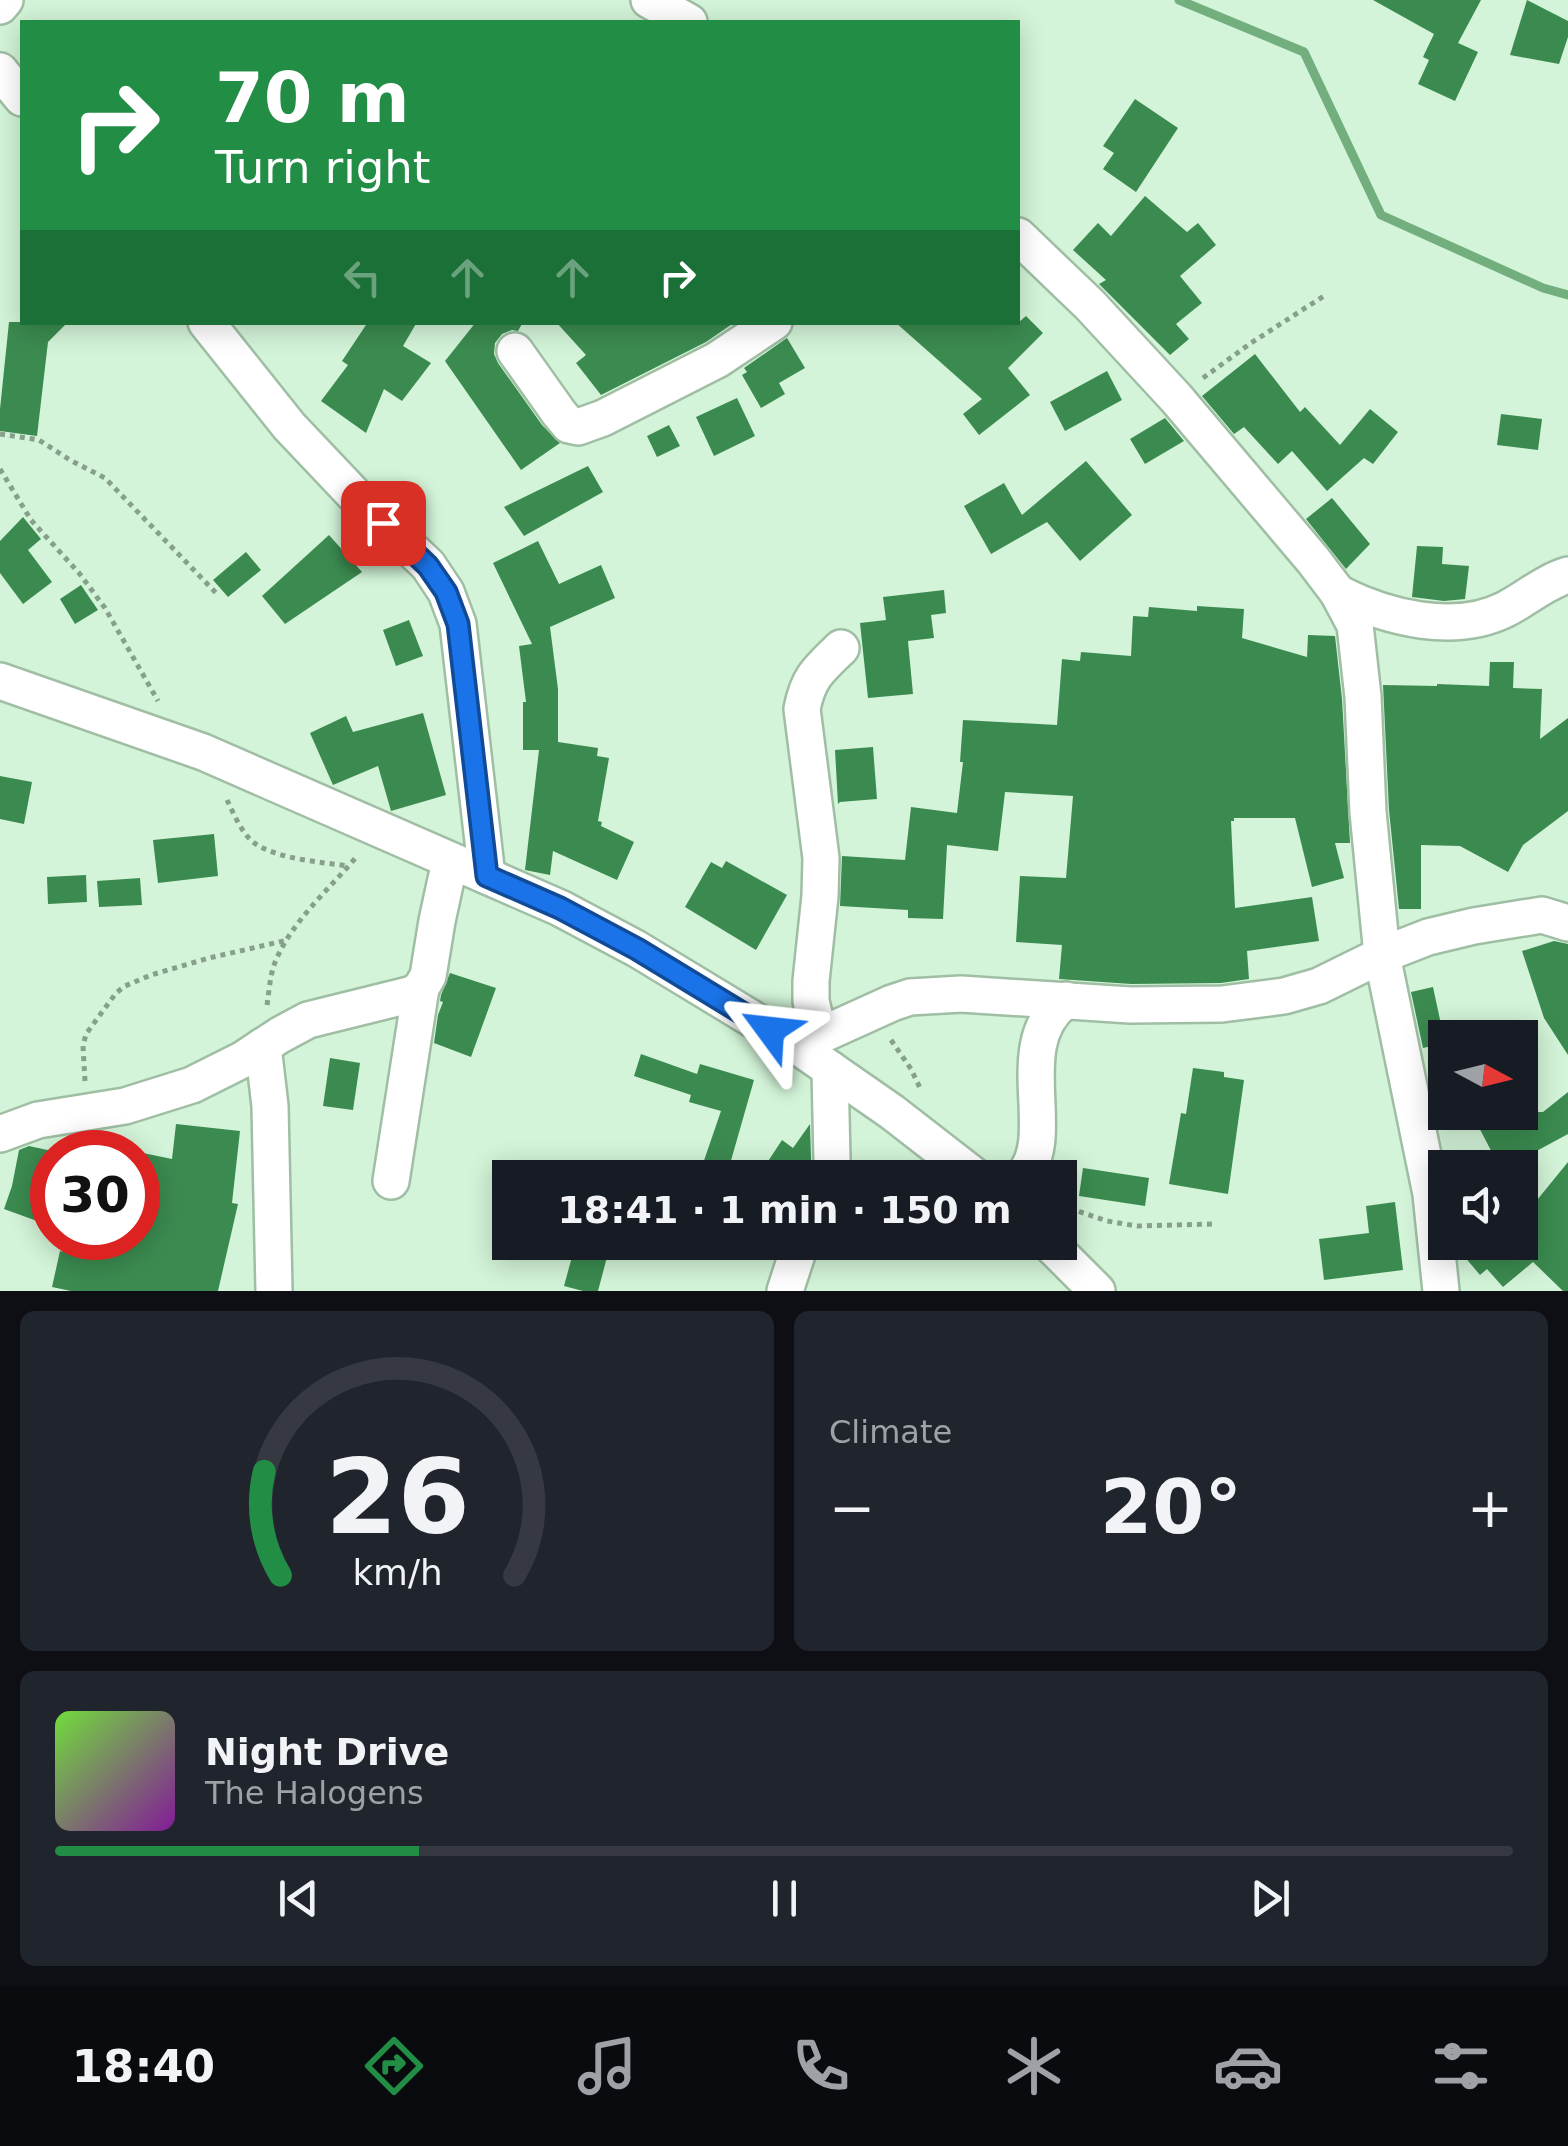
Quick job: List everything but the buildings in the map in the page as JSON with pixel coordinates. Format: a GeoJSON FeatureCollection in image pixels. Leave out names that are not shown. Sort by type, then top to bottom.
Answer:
{"type":"FeatureCollection","features":[{"type":"Feature","properties":{"kind":"street"},"geometry":{"type":"LineString","coordinates":[[0,6],[5,0]]}},
{"type":"Feature","properties":{"kind":"street"},"geometry":{"type":"LineString","coordinates":[[649,0],[685,20]]}},
{"type":"Feature","properties":{"kind":"street"},"geometry":{"type":"LineString","coordinates":[[0,72],[20,96]]}},
{"type":"Feature","properties":{"kind":"street"},"geometry":{"type":"LineString","coordinates":[[1020,238],[1090,305],[1176,398],[1338,593],[1356,625],[1382,955],[1431,1194],[1440,1291]]}},
{"type":"Feature","properties":{"kind":"street"},"geometry":{"type":"LineString","coordinates":[[208,325],[289,426],[428,566],[446,592],[458,624],[487,876]]}},
{"type":"Feature","properties":{"kind":"street"},"geometry":{"type":"LineString","coordinates":[[516,351],[559,413],[578,427],[718,360],[770,325]]}},
{"type":"Feature","properties":{"kind":"street"},"geometry":{"type":"LineString","coordinates":[[1338,593],[1393,614],[1472,621],[1502,611],[1568,575]]}},
{"type":"Feature","properties":{"kind":"street"},"geometry":{"type":"LineString","coordinates":[[808,1041],[822,858],[802,709],[812,677],[840,648]]}},
{"type":"Feature","properties":{"kind":"street"},"geometry":{"type":"LineString","coordinates":[[0,680],[203,752],[560,908],[808,1041],[830,1070],[955,1160]]}},
{"type":"Feature","properties":{"kind":"street"},"geometry":{"type":"LineString","coordinates":[[391,1180],[421,988],[431,963],[450,861]]}},
{"type":"Feature","properties":{"kind":"street"},"geometry":{"type":"LineString","coordinates":[[808,1041],[892,1003],[934,994],[1130,1005],[1222,1004],[1284,996],[1349,974],[1382,955],[1428,937],[1542,915],[1568,924]]}},
{"type":"Feature","properties":{"kind":"street"},"geometry":{"type":"LineString","coordinates":[[0,1134],[38,1120],[125,1106],[192,1086],[308,1020],[402,998],[421,988]]}},
{"type":"Feature","properties":{"kind":"street"},"geometry":{"type":"LineString","coordinates":[[1033,1160],[1041,1034],[1053,1010],[1066,1000]]}},
{"type":"Feature","properties":{"kind":"street"},"geometry":{"type":"LineString","coordinates":[[264,1046],[270,1106],[274,1291]]}},
{"type":"Feature","properties":{"kind":"street"},"geometry":{"type":"LineString","coordinates":[[830,1070],[832,1160]]}},
{"type":"Feature","properties":{"kind":"street"},"geometry":{"type":"LineString","coordinates":[[785,1291],[794,1260]]}},
{"type":"Feature","properties":{"kind":"street"},"geometry":{"type":"LineString","coordinates":[[1066,1260],[1097,1291]]}},
{"type":"Feature","properties":{"kind":"path"},"geometry":{"type":"LineString","coordinates":[[1176,398],[1327,294]]}},
{"type":"Feature","properties":{"kind":"path"},"geometry":{"type":"LineString","coordinates":[[0,434],[39,440],[105,478],[217,594]]}},
{"type":"Feature","properties":{"kind":"path"},"geometry":{"type":"LineString","coordinates":[[0,469],[32,520],[106,608],[158,702]]}},
{"type":"Feature","properties":{"kind":"path"},"geometry":{"type":"LineString","coordinates":[[203,752],[236,818],[254,842],[270,851],[348,866]]}},
{"type":"Feature","properties":{"kind":"path"},"geometry":{"type":"LineString","coordinates":[[264,1046],[274,966],[300,922],[378,830]]}},
{"type":"Feature","properties":{"kind":"path"},"geometry":{"type":"LineString","coordinates":[[98,1111],[86,1090],[83,1046],[86,1034],[116,993],[151,975],[288,940]]}},
{"type":"Feature","properties":{"kind":"path"},"geometry":{"type":"LineString","coordinates":[[868,1014],[897,1047],[922,1093]]}},
{"type":"Feature","properties":{"kind":"path"},"geometry":{"type":"LineString","coordinates":[[1077,1211],[1137,1226],[1216,1224]]}},
{"type":"Feature","properties":{"kind":"waterway"},"geometry":{"type":"LineString","coordinates":[[1179,0],[1304,52],[1381,215],[1543,288],[1568,295]]}},
{"type":"Feature","properties":{"kind":"route"},"geometry":{"type":"LineString","coordinates":[[383,523],[428,566],[446,592],[458,624],[487,876],[560,908],[637,949],[770,1030]]}}]}
